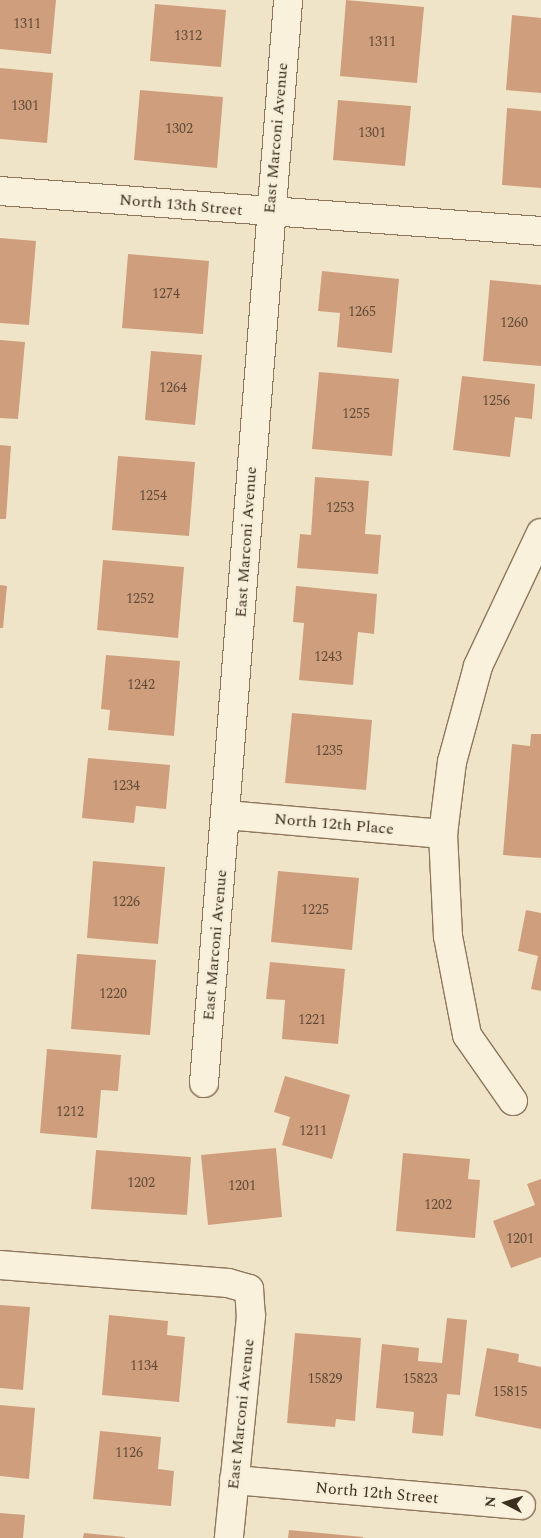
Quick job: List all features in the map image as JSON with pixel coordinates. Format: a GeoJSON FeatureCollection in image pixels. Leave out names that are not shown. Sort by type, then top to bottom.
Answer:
{"type":"FeatureCollection","features":[{"type":"Feature","properties":{"kind":"street","name":"East Marconi Avenue"},"geometry":{"type":"LineString","coordinates":[[204,1083],[226,815],[270,212],[288,0]]}},
{"type":"Feature","properties":{"kind":"street","name":"North 13th Street"},"geometry":{"type":"LineString","coordinates":[[0,191],[541,231]]}},
{"type":"Feature","properties":{"kind":"street"},"geometry":{"type":"LineString","coordinates":[[513,1101],[467,1035],[448,936],[443,834],[452,762],[478,666],[541,533]]}},
{"type":"Feature","properties":{"kind":"street","name":"North 12th Place"},"geometry":{"type":"LineString","coordinates":[[226,815],[443,834]]}},
{"type":"Feature","properties":{"kind":"street","name":"East Marconi Avenue"},"geometry":{"type":"LineString","coordinates":[[0,1265],[228,1283],[249,1289],[250,1316],[229,1538]]}},
{"type":"Feature","properties":{"kind":"street","name":"North 12th Street"},"geometry":{"type":"LineString","coordinates":[[234,1480],[521,1505]]}},
{"type":"Feature","properties":{"kind":"building"},"geometry":{"type":"Polygon","coordinates":[[[0,0],[56,0],[51,54],[0,49],[0,0]]]}},
{"type":"Feature","properties":{"kind":"building"},"geometry":{"type":"Polygon","coordinates":[[[346,0],[424,7],[417,83],[340,76],[346,0]]]}},
{"type":"Feature","properties":{"kind":"building"},"geometry":{"type":"Polygon","coordinates":[[[155,4],[226,10],[221,67],[150,61],[155,4]]]}},
{"type":"Feature","properties":{"kind":"building"},"geometry":{"type":"Polygon","coordinates":[[[512,15],[541,18],[541,93],[506,90],[512,15]]]}},
{"type":"Feature","properties":{"kind":"building"},"geometry":{"type":"Polygon","coordinates":[[[0,68],[53,73],[47,143],[0,139],[0,68]]]}},
{"type":"Feature","properties":{"kind":"building"},"geometry":{"type":"Polygon","coordinates":[[[140,90],[223,97],[217,168],[134,160],[140,90]]]}},
{"type":"Feature","properties":{"kind":"building"},"geometry":{"type":"Polygon","coordinates":[[[338,100],[411,106],[405,166],[333,160],[338,100]]]}},
{"type":"Feature","properties":{"kind":"building"},"geometry":{"type":"Polygon","coordinates":[[[507,108],[541,111],[541,188],[502,185],[507,108]]]}},
{"type":"Feature","properties":{"kind":"building"},"geometry":{"type":"Polygon","coordinates":[[[0,238],[36,241],[29,325],[0,323],[0,238]]]}},
{"type":"Feature","properties":{"kind":"building"},"geometry":{"type":"Polygon","coordinates":[[[128,254],[209,261],[203,334],[122,328],[128,254]]]}},
{"type":"Feature","properties":{"kind":"building"},"geometry":{"type":"Polygon","coordinates":[[[322,271],[399,279],[392,353],[337,347],[340,313],[318,311],[322,271]]]}},
{"type":"Feature","properties":{"kind":"building"},"geometry":{"type":"Polygon","coordinates":[[[490,280],[541,285],[541,366],[483,361],[490,280]]]}},
{"type":"Feature","properties":{"kind":"building"},"geometry":{"type":"Polygon","coordinates":[[[0,340],[25,342],[18,419],[0,418],[0,340]]]}},
{"type":"Feature","properties":{"kind":"building"},"geometry":{"type":"Polygon","coordinates":[[[151,351],[202,355],[195,425],[145,420],[151,351]]]}},
{"type":"Feature","properties":{"kind":"building"},"geometry":{"type":"Polygon","coordinates":[[[319,372],[399,379],[392,456],[312,449],[319,372]]]}},
{"type":"Feature","properties":{"kind":"building"},"geometry":{"type":"Polygon","coordinates":[[[462,376],[535,384],[532,419],[515,417],[510,457],[453,450],[462,376]]]}},
{"type":"Feature","properties":{"kind":"building"},"geometry":{"type":"Polygon","coordinates":[[[0,445],[11,446],[6,519],[0,519],[0,445]]]}},
{"type":"Feature","properties":{"kind":"building"},"geometry":{"type":"Polygon","coordinates":[[[118,456],[195,462],[189,536],[112,530],[118,456]]]}},
{"type":"Feature","properties":{"kind":"building"},"geometry":{"type":"Polygon","coordinates":[[[315,477],[369,481],[365,534],[381,535],[378,574],[297,568],[300,534],[311,535],[315,477]]]}},
{"type":"Feature","properties":{"kind":"building"},"geometry":{"type":"Polygon","coordinates":[[[103,560],[184,567],[178,638],[97,630],[103,560]]]}},
{"type":"Feature","properties":{"kind":"building"},"geometry":{"type":"Polygon","coordinates":[[[0,585],[7,586],[3,628],[0,628],[0,585]]]}},
{"type":"Feature","properties":{"kind":"building"},"geometry":{"type":"Polygon","coordinates":[[[296,586],[377,594],[374,634],[358,632],[353,685],[299,680],[304,623],[293,622],[296,586]]]}},
{"type":"Feature","properties":{"kind":"building"},"geometry":{"type":"Polygon","coordinates":[[[106,655],[180,661],[174,736],[108,730],[110,710],[101,709],[106,655]]]}},
{"type":"Feature","properties":{"kind":"building"},"geometry":{"type":"Polygon","coordinates":[[[292,713],[372,720],[366,790],[285,783],[292,713]]]}},
{"type":"Feature","properties":{"kind":"building"},"geometry":{"type":"Polygon","coordinates":[[[531,734],[541,734],[541,858],[503,855],[512,744],[530,746],[531,734]]]}},
{"type":"Feature","properties":{"kind":"building"},"geometry":{"type":"Polygon","coordinates":[[[88,758],[170,765],[166,809],[136,806],[134,823],[82,818],[88,758]]]}},
{"type":"Feature","properties":{"kind":"building"},"geometry":{"type":"Polygon","coordinates":[[[93,861],[165,867],[158,944],[87,938],[93,861]]]}},
{"type":"Feature","properties":{"kind":"building"},"geometry":{"type":"Polygon","coordinates":[[[278,871],[359,878],[352,950],[271,942],[278,871]]]}},
{"type":"Feature","properties":{"kind":"building"},"geometry":{"type":"Polygon","coordinates":[[[526,910],[541,913],[541,991],[531,989],[538,956],[518,951],[526,910]]]}},
{"type":"Feature","properties":{"kind":"building"},"geometry":{"type":"Polygon","coordinates":[[[77,954],[156,960],[150,1035],[71,1029],[77,954]]]}},
{"type":"Feature","properties":{"kind":"building"},"geometry":{"type":"Polygon","coordinates":[[[270,962],[345,969],[338,1044],[282,1039],[285,1000],[266,999],[270,962]]]}},
{"type":"Feature","properties":{"kind":"building"},"geometry":{"type":"Polygon","coordinates":[[[47,1049],[121,1055],[118,1091],[101,1090],[97,1138],[40,1133],[47,1049]]]}},
{"type":"Feature","properties":{"kind":"building"},"geometry":{"type":"Polygon","coordinates":[[[285,1076],[350,1095],[332,1159],[282,1145],[290,1117],[274,1112],[285,1076]]]}},
{"type":"Feature","properties":{"kind":"building"},"geometry":{"type":"Polygon","coordinates":[[[276,1148],[282,1217],[208,1225],[201,1155],[276,1148]]]}},
{"type":"Feature","properties":{"kind":"building"},"geometry":{"type":"Polygon","coordinates":[[[96,1150],[191,1157],[187,1215],[91,1209],[96,1150]]]}},
{"type":"Feature","properties":{"kind":"building"},"geometry":{"type":"Polygon","coordinates":[[[403,1153],[470,1159],[468,1179],[480,1180],[475,1238],[396,1231],[403,1153]]]}},
{"type":"Feature","properties":{"kind":"building"},"geometry":{"type":"Polygon","coordinates":[[[541,1179],[541,1257],[511,1268],[493,1221],[535,1205],[527,1184],[541,1179]]]}},
{"type":"Feature","properties":{"kind":"building"},"geometry":{"type":"Polygon","coordinates":[[[0,1305],[30,1307],[23,1390],[0,1388],[0,1305]]]}},
{"type":"Feature","properties":{"kind":"building"},"geometry":{"type":"Polygon","coordinates":[[[109,1315],[168,1321],[167,1335],[185,1337],[179,1402],[102,1395],[109,1315]]]}},
{"type":"Feature","properties":{"kind":"building"},"geometry":{"type":"Polygon","coordinates":[[[447,1318],[467,1320],[460,1395],[447,1394],[443,1436],[412,1433],[414,1412],[376,1408],[382,1344],[419,1348],[418,1361],[442,1363],[447,1318]]]}},
{"type":"Feature","properties":{"kind":"building"},"geometry":{"type":"Polygon","coordinates":[[[295,1333],[361,1338],[355,1421],[336,1419],[335,1427],[287,1423],[295,1333]]]}},
{"type":"Feature","properties":{"kind":"building"},"geometry":{"type":"Polygon","coordinates":[[[487,1348],[519,1354],[518,1362],[541,1367],[541,1429],[475,1416],[487,1348]]]}},
{"type":"Feature","properties":{"kind":"building"},"geometry":{"type":"Polygon","coordinates":[[[0,1405],[35,1408],[29,1479],[0,1476],[0,1405]]]}},
{"type":"Feature","properties":{"kind":"building"},"geometry":{"type":"Polygon","coordinates":[[[100,1431],[161,1437],[158,1469],[174,1471],[171,1506],[93,1499],[100,1431]]]}},
{"type":"Feature","properties":{"kind":"building"},"geometry":{"type":"Polygon","coordinates":[[[0,1513],[25,1515],[23,1538],[0,1538],[0,1513]]]}},
{"type":"Feature","properties":{"kind":"building"},"geometry":{"type":"Polygon","coordinates":[[[289,1530],[363,1537],[363,1538],[288,1538],[289,1530]]]}},
{"type":"Feature","properties":{"kind":"building"},"geometry":{"type":"Polygon","coordinates":[[[84,1533],[125,1537],[125,1538],[83,1538],[84,1533]]]}}]}
